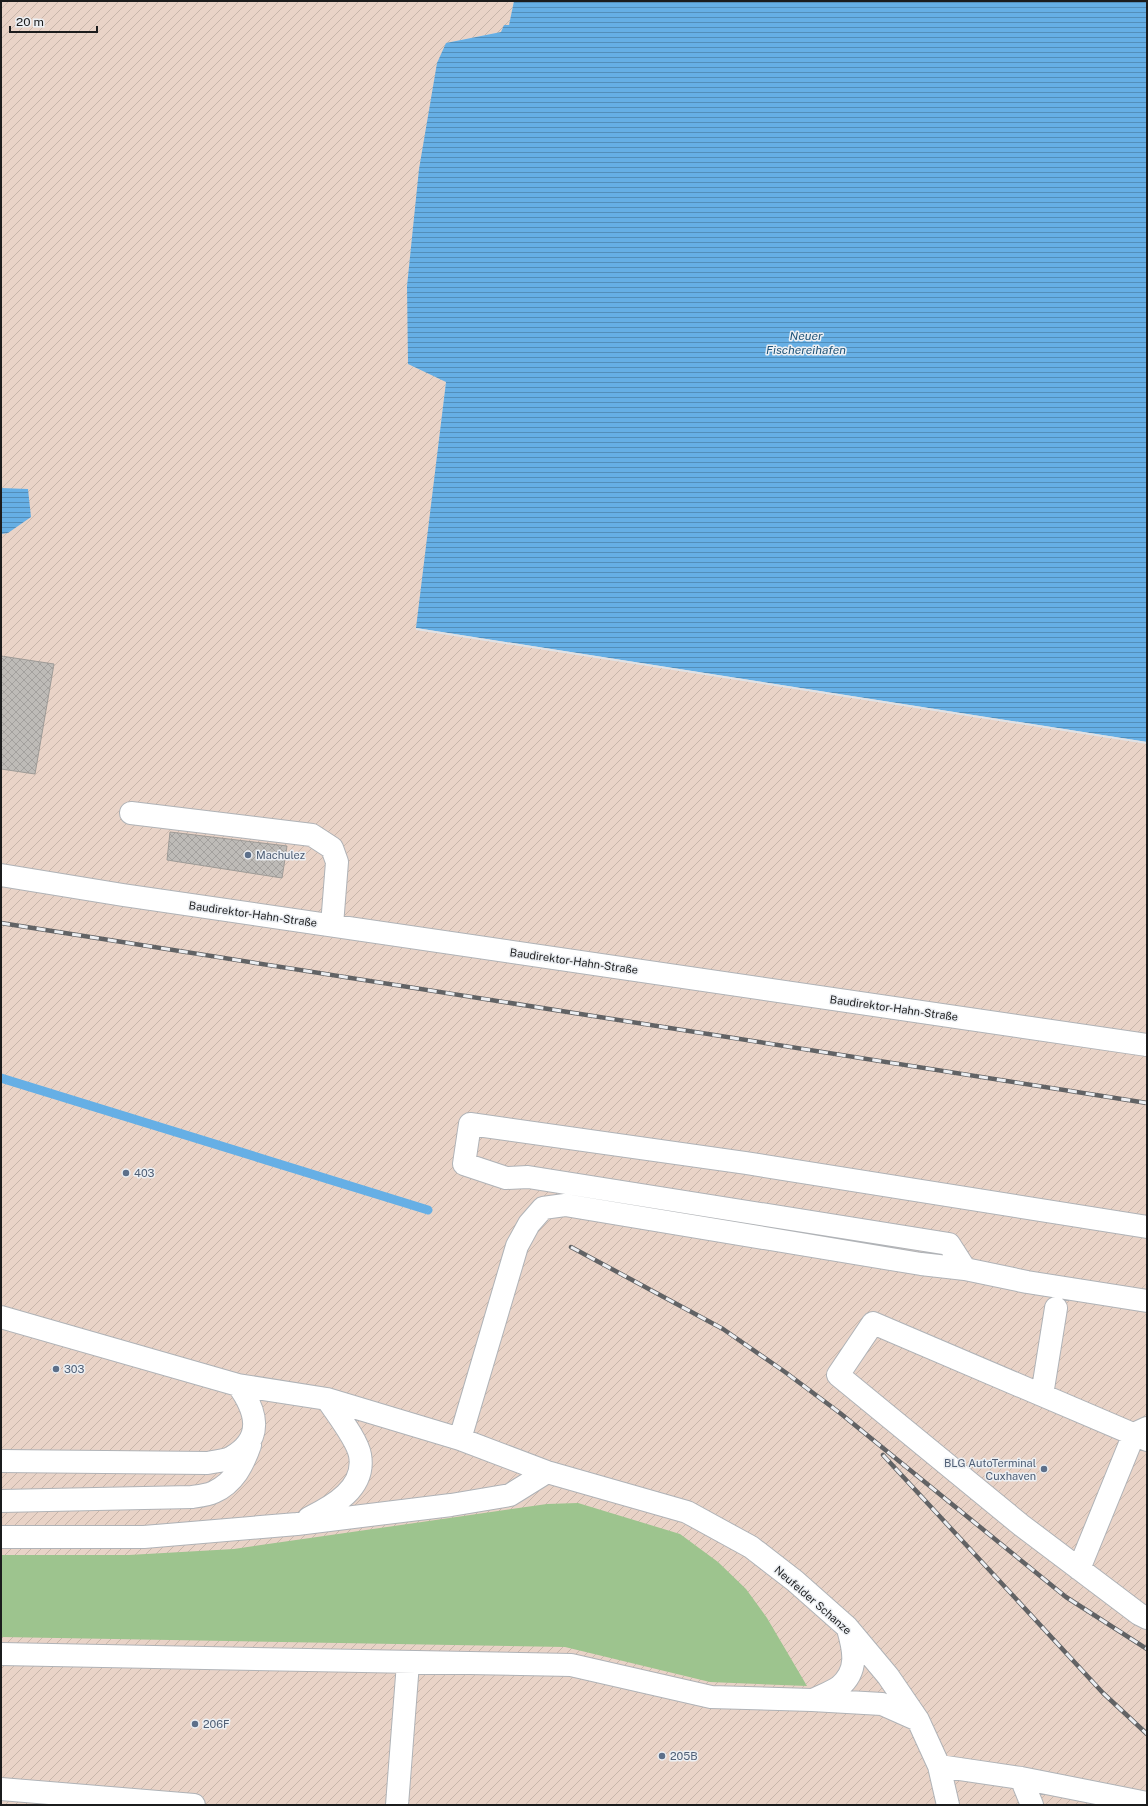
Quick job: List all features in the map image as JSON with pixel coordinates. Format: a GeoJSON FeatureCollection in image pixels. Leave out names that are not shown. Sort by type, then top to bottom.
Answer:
{"type":"FeatureCollection","features":[{"type":"Feature","properties":{"kind":"street"},"geometry":{"type":"LineString","coordinates":[[131,813],[312,835],[332,848],[337,862],[332,926]]}},
{"type":"Feature","properties":{"kind":"street","name":"Baudirektor-Hahn-Straße"},"geometry":{"type":"LineString","coordinates":[[1,875],[123,895],[1147,1045]]}},
{"type":"Feature","properties":{"kind":"street"},"geometry":{"type":"LineString","coordinates":[[965,1268],[949,1244],[528,1177],[506,1178],[464,1164],[470,1124],[746,1163],[1147,1227]]}},
{"type":"Feature","properties":{"kind":"street"},"geometry":{"type":"LineString","coordinates":[[460,1440],[517,1246],[529,1224],[543,1208],[565,1205],[921,1264],[965,1268],[1027,1282],[1147,1301]]}},
{"type":"Feature","properties":{"kind":"street"},"geometry":{"type":"LineString","coordinates":[[1042,1395],[1056,1308]]}},
{"type":"Feature","properties":{"kind":"street","name":"Neufelder Schanze"},"geometry":{"type":"LineString","coordinates":[[1,1317],[238,1385],[327,1399],[460,1440],[547,1472],[687,1512],[750,1547],[795,1581],[848,1627],[888,1676],[918,1720],[939,1766],[948,1805]]}},
{"type":"Feature","properties":{"kind":"street"},"geometry":{"type":"LineString","coordinates":[[1079,1569],[1143,1434],[1042,1395],[873,1323],[838,1375],[1021,1525],[1079,1569],[1139,1614],[1147,1618]]}},
{"type":"Feature","properties":{"kind":"street"},"geometry":{"type":"LineString","coordinates":[[1,1501],[192,1497],[214,1492],[233,1478],[244,1463],[254,1431],[254,1414],[248,1399],[238,1385]]}},
{"type":"Feature","properties":{"kind":"street"},"geometry":{"type":"LineString","coordinates":[[297,1524],[333,1506],[350,1491],[359,1475],[360,1455],[350,1434],[327,1399]]}},
{"type":"Feature","properties":{"kind":"street"},"geometry":{"type":"LineString","coordinates":[[1,1461],[208,1463],[232,1458],[246,1445],[254,1431]]}},
{"type":"Feature","properties":{"kind":"street"},"geometry":{"type":"LineString","coordinates":[[1,1537],[144,1537],[297,1524],[451,1505],[510,1494],[547,1472]]}},
{"type":"Feature","properties":{"kind":"street"},"geometry":{"type":"LineString","coordinates":[[812,1700],[839,1687],[852,1669],[854,1650],[848,1627]]}},
{"type":"Feature","properties":{"kind":"street"},"geometry":{"type":"LineString","coordinates":[[1,1654],[571,1665],[711,1697],[882,1704],[918,1720]]}},
{"type":"Feature","properties":{"kind":"street"},"geometry":{"type":"LineString","coordinates":[[397,1805],[408,1663]]}},
{"type":"Feature","properties":{"kind":"street"},"geometry":{"type":"LineString","coordinates":[[939,1766],[1021,1778],[1147,1803]]}},
{"type":"Feature","properties":{"kind":"street"},"geometry":{"type":"LineString","coordinates":[[1021,1778],[1032,1805]]}},
{"type":"Feature","properties":{"kind":"street"},"geometry":{"type":"LineString","coordinates":[[1,1789],[194,1805]]}},
{"type":"Feature","properties":{"kind":"shaded area"},"geometry":{"type":"Polygon","coordinates":[[[1,1],[514,1],[509,26],[501,32],[446,43],[415,215],[407,286],[446,382],[417,628],[1147,742],[1147,1805],[1,1805],[1,1]]]}},
{"type":"Feature","properties":{"kind":"green space"},"geometry":{"type":"Polygon","coordinates":[[[578,1503],[680,1534],[718,1562],[746,1589],[767,1618],[807,1686],[710,1682],[565,1647],[1,1637],[1,1555],[129,1555],[234,1549],[547,1504],[578,1503]]]}},
{"type":"Feature","properties":{"kind":"water","name":"Neuer Fischereihafen"},"geometry":{"type":"Polygon","coordinates":[[[514,1],[1147,1],[1147,742],[416,628],[446,382],[408,364],[407,286],[419,169],[437,63],[446,43],[501,32],[504,25],[509,25],[514,1]]]}},
{"type":"Feature","properties":{"kind":"water"},"geometry":{"type":"Polygon","coordinates":[[[1,488],[28,489],[31,517],[8,533],[1,534],[1,488]]]}},
{"type":"Feature","properties":{"kind":"pier"},"geometry":{"type":"Polygon","coordinates":[[[416,628],[1147,742],[1147,744],[416,630],[416,628]]]}},
{"type":"Feature","properties":{"kind":"building"},"geometry":{"type":"Polygon","coordinates":[[[1,656],[54,664],[35,774],[1,769],[1,656]]]}},
{"type":"Feature","properties":{"kind":"building"},"geometry":{"type":"Polygon","coordinates":[[[170,832],[287,846],[282,878],[167,860],[170,832]]]}},
{"type":"Feature","properties":{"kind":"waterway"},"geometry":{"type":"LineString","coordinates":[[1,1078],[428,1210]]}},
{"type":"Feature","properties":{"kind":"railway"},"geometry":{"type":"LineString","coordinates":[[1,923],[1147,1103]]}},
{"type":"Feature","properties":{"kind":"railway"},"geometry":{"type":"LineString","coordinates":[[571,1247],[723,1329],[785,1372],[840,1413],[1066,1597],[1147,1649]]}},
{"type":"Feature","properties":{"kind":"railway"},"geometry":{"type":"LineString","coordinates":[[883,1455],[1103,1693],[1147,1734]]}},
{"type":"Feature","properties":{"kind":"place","name":"Machulez"},"geometry":{"type":"Point","coordinates":[248,855]}},
{"type":"Feature","properties":{"kind":"place","name":"403"},"geometry":{"type":"Point","coordinates":[126,1173]}},
{"type":"Feature","properties":{"kind":"place","name":"303"},"geometry":{"type":"Point","coordinates":[56,1369]}},
{"type":"Feature","properties":{"kind":"place","name":"BLG AutoTerminal Cuxhaven"},"geometry":{"type":"Point","coordinates":[1044,1469]}},
{"type":"Feature","properties":{"kind":"place","name":"206F"},"geometry":{"type":"Point","coordinates":[195,1724]}},
{"type":"Feature","properties":{"kind":"place","name":"205B"},"geometry":{"type":"Point","coordinates":[662,1756]}}]}
